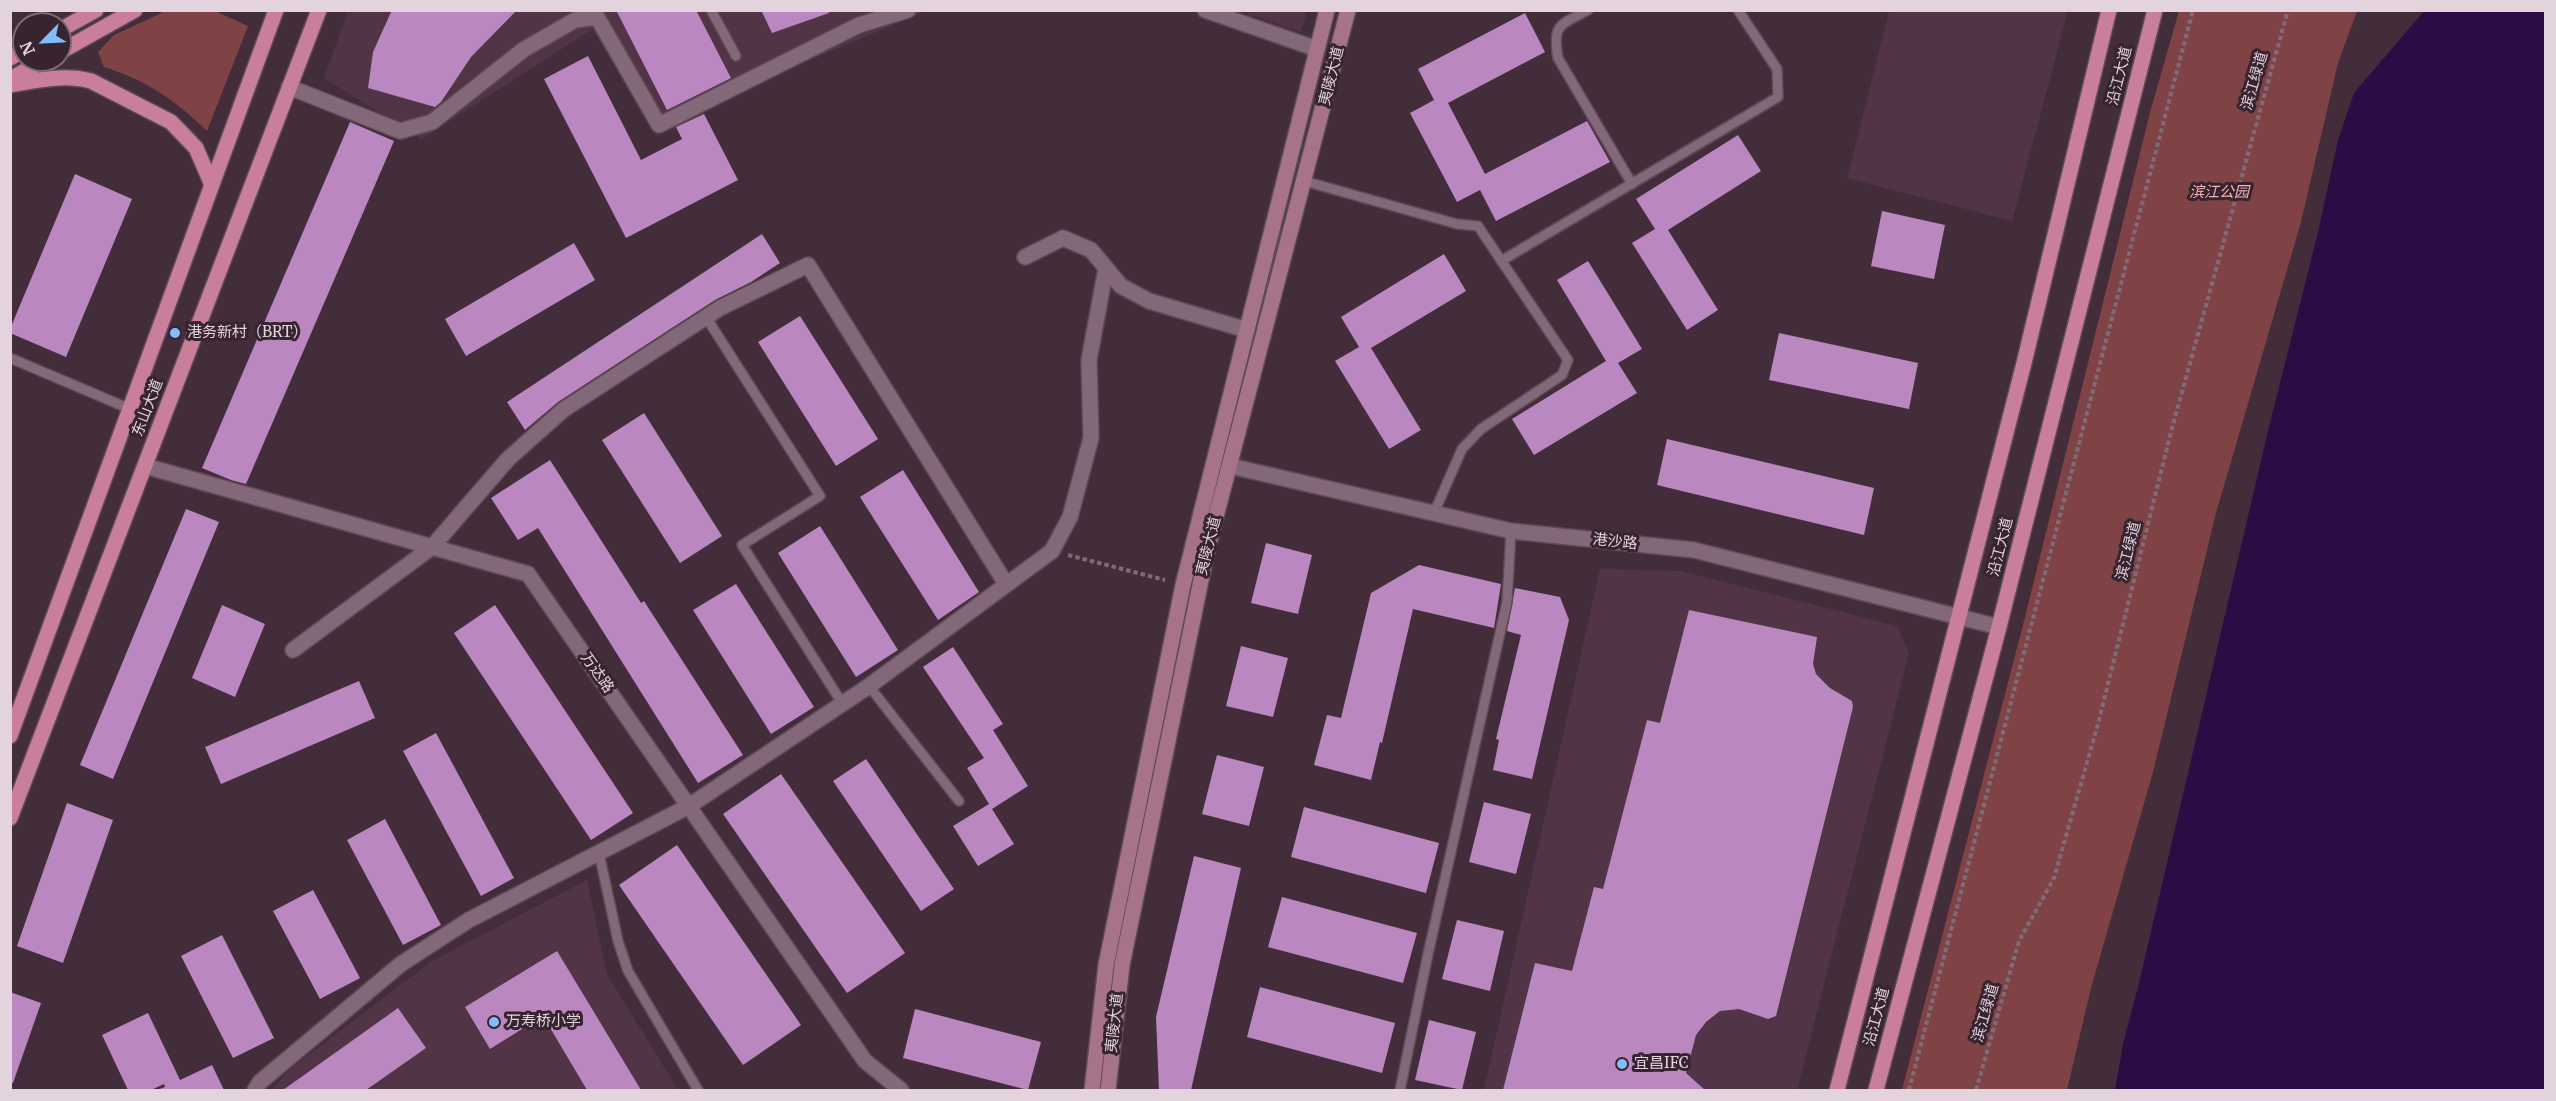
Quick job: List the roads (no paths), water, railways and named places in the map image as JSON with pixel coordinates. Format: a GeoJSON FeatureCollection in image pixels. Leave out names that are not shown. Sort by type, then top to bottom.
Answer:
{"type":"FeatureCollection","features":[{"type":"Feature","properties":{"kind":"main road"},"geometry":{"type":"LineString","coordinates":[[72,23],[96,10]]}},
{"type":"Feature","properties":{"kind":"main road"},"geometry":{"type":"LineString","coordinates":[[72,45],[135,10]]}},
{"type":"Feature","properties":{"kind":"main road","name":"东山大道"},"geometry":{"type":"LineString","coordinates":[[10,736],[276,10]]}},
{"type":"Feature","properties":{"kind":"main road","name":"东山大道"},"geometry":{"type":"LineString","coordinates":[[10,818],[319,10]]}},
{"type":"Feature","properties":{"kind":"main road","name":"夷陵大道"},"geometry":{"type":"LineString","coordinates":[[1092,1090],[1106,965],[1183,585],[1327,10]]}},
{"type":"Feature","properties":{"kind":"main road","name":"夷陵大道"},"geometry":{"type":"LineString","coordinates":[[1108,1090],[1122,965],[1207,550],[1348,10]]}},
{"type":"Feature","properties":{"kind":"main road","name":"沿江大道"},"geometry":{"type":"LineString","coordinates":[[1837,1090],[2024,363],[2109,10]]}},
{"type":"Feature","properties":{"kind":"main road","name":"沿江大道"},"geometry":{"type":"LineString","coordinates":[[1876,1090],[1999,627],[2155,10]]}},
{"type":"Feature","properties":{"kind":"main road"},"geometry":{"type":"LineString","coordinates":[[10,85],[58,77],[77,77],[91,81],[171,122],[196,148],[212,185]]}},
{"type":"Feature","properties":{"kind":"street"},"geometry":{"type":"LineString","coordinates":[[290,87],[400,131],[432,122],[524,50],[575,20],[597,17],[659,125],[859,25],[908,10]]}},
{"type":"Feature","properties":{"kind":"street"},"geometry":{"type":"LineString","coordinates":[[1205,10],[1317,49]]}},
{"type":"Feature","properties":{"kind":"street"},"geometry":{"type":"LineString","coordinates":[[1024,257],[1063,238],[1091,250],[1121,286],[1149,301],[1247,330]]}},
{"type":"Feature","properties":{"kind":"street"},"geometry":{"type":"LineString","coordinates":[[293,650],[432,547],[508,459],[563,410],[706,317],[808,265],[1006,584]]}},
{"type":"Feature","properties":{"kind":"street"},"geometry":{"type":"LineString","coordinates":[[255,1090],[260,1082],[401,964],[469,920],[689,806],[869,686],[1052,551],[1070,517],[1091,438],[1089,360],[1106,268]]}},
{"type":"Feature","properties":{"kind":"street","name":"万达路"},"geometry":{"type":"LineString","coordinates":[[145,466],[528,574],[865,1061],[901,1090]]}},
{"type":"Feature","properties":{"kind":"street","name":"港沙路"},"geometry":{"type":"LineString","coordinates":[[1230,466],[1511,531],[1694,550],[1999,627]]}},
{"type":"Feature","properties":{"kind":"lane"},"geometry":{"type":"LineString","coordinates":[[711,10],[736,56]]}},
{"type":"Feature","properties":{"kind":"lane"},"geometry":{"type":"LineString","coordinates":[[1588,10],[1560,25],[1554,37],[1558,58],[1632,184]]}},
{"type":"Feature","properties":{"kind":"lane"},"geometry":{"type":"LineString","coordinates":[[1502,261],[1778,97],[1777,69],[1738,10]]}},
{"type":"Feature","properties":{"kind":"lane"},"geometry":{"type":"LineString","coordinates":[[1304,181],[1457,224],[1478,226],[1568,360],[1562,375],[1481,429],[1462,449],[1434,513]]}},
{"type":"Feature","properties":{"kind":"lane"},"geometry":{"type":"LineString","coordinates":[[706,317],[820,496],[742,545],[842,704]]}},
{"type":"Feature","properties":{"kind":"lane"},"geometry":{"type":"LineString","coordinates":[[10,358],[130,409]]}},
{"type":"Feature","properties":{"kind":"lane"},"geometry":{"type":"LineString","coordinates":[[1400,1090],[1507,602],[1511,531]]}},
{"type":"Feature","properties":{"kind":"lane"},"geometry":{"type":"LineString","coordinates":[[869,686],[958,801]]}},
{"type":"Feature","properties":{"kind":"lane"},"geometry":{"type":"LineString","coordinates":[[599,853],[618,941],[628,971],[698,1090]]}},
{"type":"Feature","properties":{"kind":"place","name":"港务新村（BRT）"},"geometry":{"type":"Point","coordinates":[175,333]}},
{"type":"Feature","properties":{"kind":"place","name":"万寿桥小学"},"geometry":{"type":"Point","coordinates":[494,1022]}},
{"type":"Feature","properties":{"kind":"place","name":"宜昌IFC"},"geometry":{"type":"Point","coordinates":[1622,1064]}},
{"type":"Feature","properties":{"kind":"park label","name":"滨江公园"},"geometry":{"type":"Point","coordinates":[2219,193]}}]}
